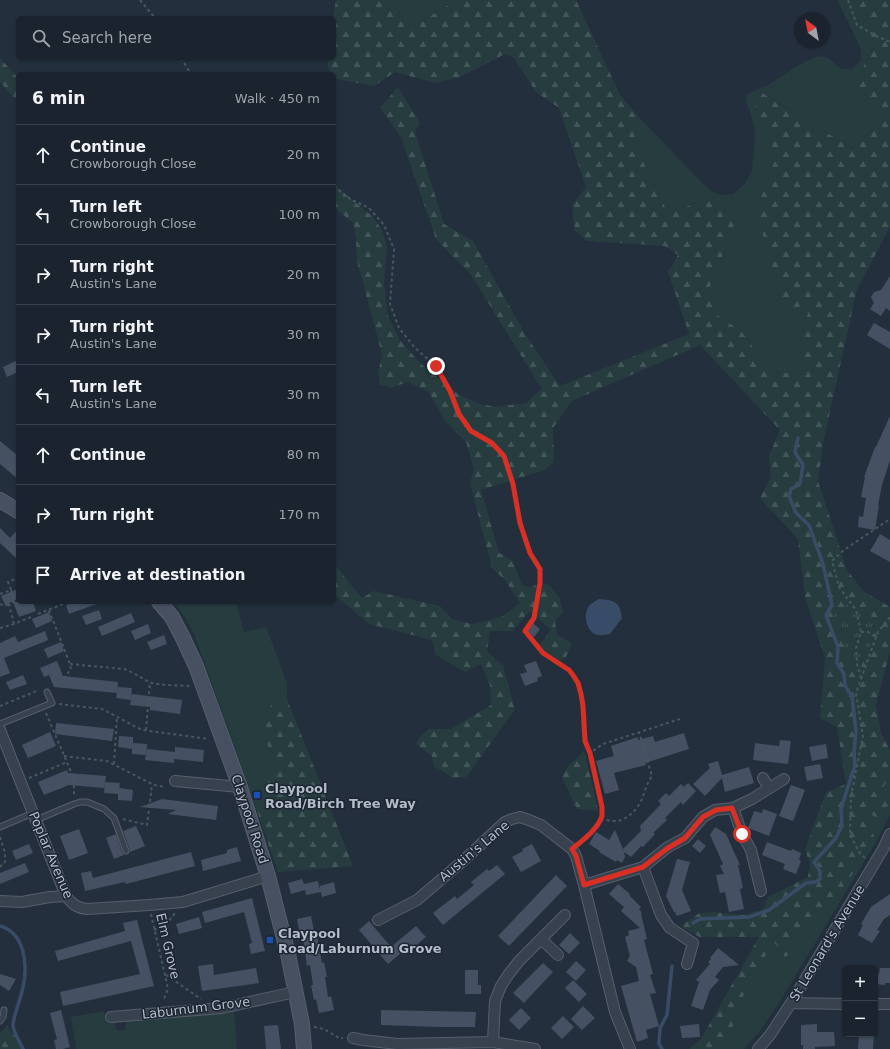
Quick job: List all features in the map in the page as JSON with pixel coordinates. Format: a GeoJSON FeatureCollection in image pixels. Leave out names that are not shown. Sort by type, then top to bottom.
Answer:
{"type":"FeatureCollection","features":[{"type":"Feature","properties":{"kind":"street"},"geometry":{"type":"LineString","coordinates":[[0,500],[16,510]]}},
{"type":"Feature","properties":{"kind":"street","name":"Claypool Road"},"geometry":{"type":"LineString","coordinates":[[161,604],[172,617],[196,666],[240,788],[268,876],[288,954],[302,1024],[304,1049]]}},
{"type":"Feature","properties":{"kind":"street","name":"Poplar Avenue"},"geometry":{"type":"LineString","coordinates":[[0,730],[3,744],[21,782],[66,896],[70,902],[81,909],[87,910],[149,906],[184,902],[268,876]]}},
{"type":"Feature","properties":{"kind":"street"},"geometry":{"type":"LineString","coordinates":[[763,778],[769,788]]}},
{"type":"Feature","properties":{"kind":"street"},"geometry":{"type":"LineString","coordinates":[[584,885],[643,867],[668,848],[685,838],[703,817],[716,810],[732,808],[752,799],[784,779]]}},
{"type":"Feature","properties":{"kind":"street"},"geometry":{"type":"LineString","coordinates":[[175,781],[240,788]]}},
{"type":"Feature","properties":{"kind":"street"},"geometry":{"type":"LineString","coordinates":[[732,808],[742,834],[751,850],[761,891]]}},
{"type":"Feature","properties":{"kind":"street","name":"Austin's Lane"},"geometry":{"type":"LineString","coordinates":[[378,920],[417,900],[505,822],[512,819],[520,817],[541,825],[572,849]]}},
{"type":"Feature","properties":{"kind":"street","name":"St Leonard's Avenue"},"geometry":{"type":"LineString","coordinates":[[758,1049],[770,1035],[791,1003],[873,866],[886,850],[890,834]]}},
{"type":"Feature","properties":{"kind":"street"},"geometry":{"type":"LineString","coordinates":[[572,849],[576,856],[615,1012],[627,1048]]}},
{"type":"Feature","properties":{"kind":"street"},"geometry":{"type":"LineString","coordinates":[[643,867],[661,915],[670,928],[693,943],[687,964]]}},
{"type":"Feature","properties":{"kind":"street"},"geometry":{"type":"LineString","coordinates":[[0,901],[22,902],[66,896]]}},
{"type":"Feature","properties":{"kind":"street"},"geometry":{"type":"LineString","coordinates":[[493,1042],[496,1001],[500,986],[520,961],[565,915]]}},
{"type":"Feature","properties":{"kind":"street"},"geometry":{"type":"LineString","coordinates":[[541,939],[558,956]]}},
{"type":"Feature","properties":{"kind":"street","name":"Laburnum Grove"},"geometry":{"type":"LineString","coordinates":[[121,1027],[115,1016],[214,1008],[236,1005],[295,992]]}},
{"type":"Feature","properties":{"kind":"street"},"geometry":{"type":"LineString","coordinates":[[791,1003],[842,1004]]}},
{"type":"Feature","properties":{"kind":"street"},"geometry":{"type":"LineString","coordinates":[[878,1004],[890,1004]]}},
{"type":"Feature","properties":{"kind":"street"},"geometry":{"type":"LineString","coordinates":[[365,1029],[358,1039],[429,1046],[493,1042],[535,1049]]}},
{"type":"Feature","properties":{"kind":"lane"},"geometry":{"type":"LineString","coordinates":[[0,724],[52,703],[47,692]]}},
{"type":"Feature","properties":{"kind":"lane"},"geometry":{"type":"LineString","coordinates":[[0,827],[80,802],[87,802],[104,809],[114,818],[126,851]]}},
{"type":"Feature","properties":{"kind":"lane"},"geometry":{"type":"LineString","coordinates":[[0,1020],[3,1017],[4,1010]]}},
{"type":"Feature","properties":{"kind":"path"},"geometry":{"type":"LineString","coordinates":[[140,0],[153,16]]}},
{"type":"Feature","properties":{"kind":"path"},"geometry":{"type":"LineString","coordinates":[[848,0],[857,25],[890,42]]}},
{"type":"Feature","properties":{"kind":"path"},"geometry":{"type":"LineString","coordinates":[[182,60],[191,72]]}},
{"type":"Feature","properties":{"kind":"path"},"geometry":{"type":"LineString","coordinates":[[336,188],[350,199],[369,208],[384,225],[394,249],[390,304],[399,328],[415,348],[436,366],[450,391],[459,414],[471,431],[492,443],[504,456],[513,484],[520,523],[530,553],[540,569],[540,583],[534,618],[525,631],[543,653],[569,670],[578,683],[583,706],[585,741],[590,753],[602,807],[601,818],[598,824],[584,840],[572,849]]}},
{"type":"Feature","properties":{"kind":"path"},"geometry":{"type":"LineString","coordinates":[[861,679],[856,664],[856,648],[861,632],[856,610],[839,587],[832,561],[844,550],[890,519]]}},
{"type":"Feature","properties":{"kind":"path"},"geometry":{"type":"LineString","coordinates":[[0,604],[5,606],[15,602],[8,582],[16,579]]}},
{"type":"Feature","properties":{"kind":"path"},"geometry":{"type":"LineString","coordinates":[[0,594],[11,590]]}},
{"type":"Feature","properties":{"kind":"path"},"geometry":{"type":"LineString","coordinates":[[9,604],[14,624]]}},
{"type":"Feature","properties":{"kind":"path"},"geometry":{"type":"LineString","coordinates":[[38,614],[63,604]]}},
{"type":"Feature","properties":{"kind":"path"},"geometry":{"type":"LineString","coordinates":[[48,610],[70,664],[124,668],[154,683],[203,686]]}},
{"type":"Feature","properties":{"kind":"path"},"geometry":{"type":"LineString","coordinates":[[0,628],[31,617]]}},
{"type":"Feature","properties":{"kind":"path"},"geometry":{"type":"LineString","coordinates":[[873,866],[859,852],[850,834],[851,796],[863,736],[856,693],[878,632],[890,617]]}},
{"type":"Feature","properties":{"kind":"path"},"geometry":{"type":"LineString","coordinates":[[861,632],[868,632],[876,637]]}},
{"type":"Feature","properties":{"kind":"path"},"geometry":{"type":"LineString","coordinates":[[146,730],[150,682]]}},
{"type":"Feature","properties":{"kind":"path"},"geometry":{"type":"LineString","coordinates":[[52,703],[102,710],[142,730],[223,740]]}},
{"type":"Feature","properties":{"kind":"path"},"geometry":{"type":"LineString","coordinates":[[43,707],[74,779],[74,804]]}},
{"type":"Feature","properties":{"kind":"path"},"geometry":{"type":"LineString","coordinates":[[114,764],[117,718]]}},
{"type":"Feature","properties":{"kind":"path"},"geometry":{"type":"LineString","coordinates":[[590,753],[603,744],[680,719]]}},
{"type":"Feature","properties":{"kind":"path"},"geometry":{"type":"LineString","coordinates":[[601,818],[614,821],[625,819],[638,807],[648,781],[652,776],[639,732]]}},
{"type":"Feature","properties":{"kind":"path"},"geometry":{"type":"LineString","coordinates":[[64,756],[107,761],[152,784],[170,787],[175,781]]}},
{"type":"Feature","properties":{"kind":"path"},"geometry":{"type":"LineString","coordinates":[[21,782],[66,762]]}},
{"type":"Feature","properties":{"kind":"path"},"geometry":{"type":"LineString","coordinates":[[114,818],[147,825],[152,784]]}},
{"type":"Feature","properties":{"kind":"path"},"geometry":{"type":"LineString","coordinates":[[0,837],[5,853],[5,862],[0,867]]}},
{"type":"Feature","properties":{"kind":"path"},"geometry":{"type":"LineString","coordinates":[[154,930],[168,922],[184,902]]}},
{"type":"Feature","properties":{"kind":"path","name":"Elm Grove"},"geometry":{"type":"LineString","coordinates":[[149,906],[168,989],[159,1013]]}},
{"type":"Feature","properties":{"kind":"path"},"geometry":{"type":"LineString","coordinates":[[166,975],[214,1008]]}},
{"type":"Feature","properties":{"kind":"path"},"geometry":{"type":"LineString","coordinates":[[302,1024],[324,1029],[339,1038],[349,1040],[358,1039]]}},
{"type":"Feature","properties":{"kind":"green space"},"geometry":{"type":"Polygon","coordinates":[[[336,0],[392,0],[401,16],[415,25],[457,0],[576,0],[620,95],[639,117],[634,143],[669,215],[705,198],[738,215],[708,292],[716,314],[741,331],[771,371],[807,375],[799,343],[808,313],[802,305],[788,313],[765,250],[759,203],[776,157],[755,106],[761,92],[853,149],[882,118],[855,83],[875,44],[853,0],[890,0],[890,227],[857,289],[823,443],[818,481],[847,570],[863,591],[890,607],[890,652],[876,704],[881,733],[890,750],[890,777],[879,793],[889,804],[879,818],[869,814],[867,818],[876,842],[828,907],[814,912],[796,936],[793,952],[785,957],[774,942],[746,988],[725,1049],[689,1049],[701,1039],[759,937],[699,937],[681,926],[698,914],[711,912],[743,915],[763,909],[768,897],[808,877],[810,864],[805,849],[826,792],[846,784],[837,727],[820,718],[825,658],[805,597],[798,539],[760,498],[771,477],[769,456],[780,430],[700,345],[572,401],[553,428],[554,462],[545,470],[481,490],[499,553],[513,561],[522,585],[530,588],[540,583],[549,585],[559,597],[563,612],[555,622],[557,635],[572,643],[566,657],[561,661],[541,649],[540,644],[551,630],[530,611],[512,631],[490,631],[487,651],[503,666],[515,710],[466,777],[453,778],[434,766],[432,756],[416,744],[420,737],[429,729],[451,729],[491,705],[490,685],[481,664],[465,672],[436,655],[432,640],[369,624],[336,596],[336,566],[362,598],[374,591],[440,606],[452,619],[472,624],[501,617],[520,603],[505,580],[492,568],[470,483],[474,469],[466,442],[444,420],[429,392],[408,382],[390,388],[380,384],[378,374],[382,354],[357,261],[356,238],[353,223],[336,209],[336,187],[372,216],[382,230],[387,247],[384,282],[388,316],[400,340],[420,363],[458,394],[477,403],[495,407],[526,403],[542,389],[471,275],[436,239],[401,137],[380,108],[398,87],[420,123],[415,132],[444,224],[473,241],[525,334],[560,386],[689,334],[668,272],[678,255],[665,246],[587,241],[575,231],[572,205],[586,187],[559,108],[536,92],[514,58],[505,54],[460,77],[435,83],[395,72],[374,86],[336,79],[336,72],[332,72],[328,67],[328,60],[336,60],[336,16],[333,16],[336,0]]]}},
{"type":"Feature","properties":{"kind":"green space"},"geometry":{"type":"Polygon","coordinates":[[[392,0],[457,0],[415,25],[401,16],[392,0]]]}},
{"type":"Feature","properties":{"kind":"green space"},"geometry":{"type":"Polygon","coordinates":[[[837,0],[853,0],[875,44],[855,83],[883,118],[853,149],[762,92],[755,106],[776,157],[759,203],[788,313],[802,305],[808,313],[799,343],[808,375],[771,371],[741,331],[716,314],[708,292],[717,270],[705,198],[669,215],[634,143],[639,117],[708,189],[720,195],[733,194],[744,185],[752,171],[755,134],[752,117],[746,101],[747,94],[770,84],[799,65],[818,56],[828,58],[842,69],[852,69],[861,60],[861,49],[837,0]]]}},
{"type":"Feature","properties":{"kind":"green space"},"geometry":{"type":"Polygon","coordinates":[[[0,58],[16,76],[16,100],[0,82],[0,58]]]}},
{"type":"Feature","properties":{"kind":"green space"},"geometry":{"type":"Polygon","coordinates":[[[855,600],[864,612],[881,622],[876,630],[861,667],[849,665],[845,646],[834,613],[855,600]]]}},
{"type":"Feature","properties":{"kind":"green space"},"geometry":{"type":"Polygon","coordinates":[[[237,604],[244,632],[266,627],[287,683],[287,699],[274,701],[262,719],[273,769],[249,787],[194,634],[176,605],[237,604]]]}},
{"type":"Feature","properties":{"kind":"green space"},"geometry":{"type":"Polygon","coordinates":[[[287,699],[353,866],[278,872],[249,787],[273,769],[262,719],[274,701],[287,699]]]}},
{"type":"Feature","properties":{"kind":"green space"},"geometry":{"type":"Polygon","coordinates":[[[584,751],[598,811],[577,809],[562,778],[567,767],[584,751]]]}},
{"type":"Feature","properties":{"kind":"green space"},"geometry":{"type":"Polygon","coordinates":[[[890,777],[890,815],[876,842],[779,1003],[761,1030],[744,1049],[725,1049],[746,988],[774,941],[793,952],[796,936],[814,912],[828,907],[869,813],[889,804],[879,793],[890,777]]]}},
{"type":"Feature","properties":{"kind":"green space"},"geometry":{"type":"Polygon","coordinates":[[[234,1010],[237,1049],[76,1049],[71,1017],[104,1011],[106,1022],[114,1021],[117,1031],[125,1030],[127,1020],[234,1010]]]}},
{"type":"Feature","properties":{"kind":"green space"},"geometry":{"type":"Polygon","coordinates":[[[7,1026],[25,1049],[0,1049],[0,1033],[7,1026]]]}},
{"type":"Feature","properties":{"kind":"water"},"geometry":{"type":"Polygon","coordinates":[[[599,599],[613,601],[620,608],[622,618],[610,634],[595,634],[589,629],[586,621],[587,609],[591,604],[599,599]]]}},
{"type":"Feature","properties":{"kind":"building"},"geometry":{"type":"Polygon","coordinates":[[[890,276],[890,311],[886,308],[881,316],[870,309],[874,303],[871,297],[874,292],[881,290],[890,276]]]}},
{"type":"Feature","properties":{"kind":"building"},"geometry":{"type":"Polygon","coordinates":[[[874,323],[890,332],[890,349],[867,335],[874,323]]]}},
{"type":"Feature","properties":{"kind":"building"},"geometry":{"type":"Polygon","coordinates":[[[16,361],[16,373],[7,377],[3,367],[16,361]]]}},
{"type":"Feature","properties":{"kind":"building"},"geometry":{"type":"Polygon","coordinates":[[[890,416],[890,460],[882,485],[875,530],[858,527],[859,516],[863,517],[866,498],[861,497],[864,477],[875,447],[890,416]]]}},
{"type":"Feature","properties":{"kind":"building"},"geometry":{"type":"Polygon","coordinates":[[[0,441],[16,454],[16,477],[0,464],[0,441]]]}},
{"type":"Feature","properties":{"kind":"building"},"geometry":{"type":"Polygon","coordinates":[[[0,528],[10,538],[16,531],[16,558],[0,543],[0,528]]]}},
{"type":"Feature","properties":{"kind":"building"},"geometry":{"type":"Polygon","coordinates":[[[880,534],[890,540],[890,562],[870,551],[880,534]]]}},
{"type":"Feature","properties":{"kind":"building"},"geometry":{"type":"Polygon","coordinates":[[[16,590],[16,600],[5,605],[1,596],[16,590]]]}},
{"type":"Feature","properties":{"kind":"building"},"geometry":{"type":"Polygon","coordinates":[[[13,602],[16,602],[16,604],[34,604],[36,611],[19,617],[13,602]]]}},
{"type":"Feature","properties":{"kind":"building"},"geometry":{"type":"Polygon","coordinates":[[[69,604],[96,604],[69,614],[66,605],[69,604]]]}},
{"type":"Feature","properties":{"kind":"building"},"geometry":{"type":"Polygon","coordinates":[[[99,610],[102,619],[86,625],[82,616],[99,610]]]}},
{"type":"Feature","properties":{"kind":"building"},"geometry":{"type":"Polygon","coordinates":[[[49,612],[52,621],[36,628],[32,619],[49,612]]]}},
{"type":"Feature","properties":{"kind":"building"},"geometry":{"type":"Polygon","coordinates":[[[131,613],[135,622],[102,636],[98,627],[131,613]]]}},
{"type":"Feature","properties":{"kind":"building"},"geometry":{"type":"Polygon","coordinates":[[[533,623],[540,629],[534,637],[526,630],[533,623]]]}},
{"type":"Feature","properties":{"kind":"building"},"geometry":{"type":"Polygon","coordinates":[[[148,624],[151,633],[135,640],[131,631],[148,624]]]}},
{"type":"Feature","properties":{"kind":"building"},"geometry":{"type":"Polygon","coordinates":[[[45,631],[48,640],[4,658],[10,673],[0,677],[0,643],[15,636],[18,642],[45,631]]]}},
{"type":"Feature","properties":{"kind":"building"},"geometry":{"type":"Polygon","coordinates":[[[164,635],[167,644],[151,650],[147,642],[164,635]]]}},
{"type":"Feature","properties":{"kind":"building"},"geometry":{"type":"Polygon","coordinates":[[[61,642],[64,651],[48,658],[44,649],[61,642]]]}},
{"type":"Feature","properties":{"kind":"building"},"geometry":{"type":"Polygon","coordinates":[[[57,661],[63,676],[118,682],[117,693],[54,687],[49,675],[44,677],[40,668],[57,661]]]}},
{"type":"Feature","properties":{"kind":"building"},"geometry":{"type":"Polygon","coordinates":[[[536,661],[542,676],[537,678],[538,681],[525,686],[520,674],[527,672],[524,665],[536,661]]]}},
{"type":"Feature","properties":{"kind":"building"},"geometry":{"type":"Polygon","coordinates":[[[23,675],[27,684],[10,690],[6,682],[23,675]]]}},
{"type":"Feature","properties":{"kind":"building"},"geometry":{"type":"Polygon","coordinates":[[[118,687],[132,688],[131,700],[116,698],[118,687]]]}},
{"type":"Feature","properties":{"kind":"building"},"geometry":{"type":"Polygon","coordinates":[[[132,694],[182,700],[180,714],[150,710],[150,707],[130,705],[132,694]]]}},
{"type":"Feature","properties":{"kind":"building"},"geometry":{"type":"Polygon","coordinates":[[[56,723],[114,729],[112,741],[55,734],[56,723]]]}},
{"type":"Feature","properties":{"kind":"building"},"geometry":{"type":"Polygon","coordinates":[[[50,732],[56,746],[28,758],[22,745],[50,732]]]}},
{"type":"Feature","properties":{"kind":"building"},"geometry":{"type":"Polygon","coordinates":[[[684,733],[689,749],[645,763],[646,765],[614,773],[619,790],[605,794],[596,761],[614,756],[611,746],[638,737],[638,740],[653,736],[655,742],[684,733]]]}},
{"type":"Feature","properties":{"kind":"building"},"geometry":{"type":"Polygon","coordinates":[[[119,736],[133,737],[133,743],[147,744],[146,755],[132,754],[132,749],[118,747],[119,736]]]}},
{"type":"Feature","properties":{"kind":"building"},"geometry":{"type":"Polygon","coordinates":[[[780,740],[791,741],[788,764],[753,760],[755,743],[779,746],[780,740]]]}},
{"type":"Feature","properties":{"kind":"building"},"geometry":{"type":"Polygon","coordinates":[[[826,744],[828,758],[812,761],[809,747],[826,744]]]}},
{"type":"Feature","properties":{"kind":"building"},"geometry":{"type":"Polygon","coordinates":[[[175,747],[204,750],[203,762],[174,759],[174,763],[145,760],[147,749],[175,752],[175,747]]]}},
{"type":"Feature","properties":{"kind":"building"},"geometry":{"type":"Polygon","coordinates":[[[718,761],[722,775],[749,767],[754,783],[725,792],[722,778],[705,796],[693,784],[710,768],[708,764],[718,761]]]}},
{"type":"Feature","properties":{"kind":"building"},"geometry":{"type":"Polygon","coordinates":[[[820,764],[823,778],[807,781],[804,767],[820,764]]]}},
{"type":"Feature","properties":{"kind":"building"},"geometry":{"type":"Polygon","coordinates":[[[67,770],[68,773],[106,776],[104,788],[69,785],[44,795],[38,782],[67,770]]]}},
{"type":"Feature","properties":{"kind":"building"},"geometry":{"type":"Polygon","coordinates":[[[105,782],[120,783],[119,788],[133,790],[132,801],[118,800],[118,794],[104,793],[105,782]]]}},
{"type":"Feature","properties":{"kind":"building"},"geometry":{"type":"Polygon","coordinates":[[[688,783],[696,791],[683,805],[681,802],[665,818],[667,820],[653,833],[655,834],[643,847],[641,846],[631,857],[624,852],[625,857],[622,863],[617,860],[616,862],[589,844],[596,832],[609,840],[615,830],[623,849],[641,831],[640,826],[661,804],[658,801],[666,793],[669,796],[681,784],[684,787],[688,783]]]}},
{"type":"Feature","properties":{"kind":"building"},"geometry":{"type":"Polygon","coordinates":[[[791,785],[805,790],[793,821],[779,816],[791,785]]]}},
{"type":"Feature","properties":{"kind":"building"},"geometry":{"type":"Polygon","coordinates":[[[162,799],[218,806],[216,820],[168,814],[176,810],[140,807],[162,799]]]}},
{"type":"Feature","properties":{"kind":"building"},"geometry":{"type":"Polygon","coordinates":[[[763,809],[777,814],[769,836],[748,828],[754,811],[762,813],[763,809]]]}},
{"type":"Feature","properties":{"kind":"building"},"geometry":{"type":"Polygon","coordinates":[[[136,826],[145,846],[130,852],[123,831],[136,826]]]}},
{"type":"Feature","properties":{"kind":"building"},"geometry":{"type":"Polygon","coordinates":[[[715,827],[726,834],[740,865],[738,865],[743,888],[740,889],[744,909],[729,912],[725,892],[720,893],[716,875],[724,874],[720,866],[723,864],[710,835],[715,827]]]}},
{"type":"Feature","properties":{"kind":"building"},"geometry":{"type":"Polygon","coordinates":[[[79,829],[88,853],[69,860],[60,836],[79,829]]]}},
{"type":"Feature","properties":{"kind":"building"},"geometry":{"type":"Polygon","coordinates":[[[116,834],[124,855],[114,859],[106,838],[116,834]]]}},
{"type":"Feature","properties":{"kind":"building"},"geometry":{"type":"Polygon","coordinates":[[[698,839],[706,846],[700,853],[692,846],[698,839]]]}},
{"type":"Feature","properties":{"kind":"building"},"geometry":{"type":"Polygon","coordinates":[[[767,842],[801,853],[799,860],[801,861],[796,874],[783,869],[785,864],[762,855],[767,842]]]}},
{"type":"Feature","properties":{"kind":"building"},"geometry":{"type":"Polygon","coordinates":[[[29,844],[33,853],[16,860],[12,851],[29,844]]]}},
{"type":"Feature","properties":{"kind":"building"},"geometry":{"type":"Polygon","coordinates":[[[532,844],[541,861],[521,872],[512,857],[523,851],[522,849],[532,844]]]}},
{"type":"Feature","properties":{"kind":"building"},"geometry":{"type":"Polygon","coordinates":[[[237,847],[241,861],[203,871],[201,860],[227,853],[227,850],[237,847]]]}},
{"type":"Feature","properties":{"kind":"building"},"geometry":{"type":"Polygon","coordinates":[[[191,852],[195,866],[126,884],[125,882],[85,891],[81,873],[91,871],[93,878],[191,852]]]}},
{"type":"Feature","properties":{"kind":"building"},"geometry":{"type":"Polygon","coordinates":[[[677,859],[690,862],[682,890],[691,911],[677,916],[666,896],[677,859]]]}},
{"type":"Feature","properties":{"kind":"building"},"geometry":{"type":"Polygon","coordinates":[[[25,863],[29,872],[0,884],[0,873],[25,863]]]}},
{"type":"Feature","properties":{"kind":"building"},"geometry":{"type":"Polygon","coordinates":[[[497,865],[505,874],[443,925],[433,913],[455,896],[457,899],[474,885],[471,882],[487,869],[489,871],[497,865]]]}},
{"type":"Feature","properties":{"kind":"building"},"geometry":{"type":"Polygon","coordinates":[[[556,875],[567,886],[509,946],[498,936],[556,875]]]}},
{"type":"Feature","properties":{"kind":"building"},"geometry":{"type":"Polygon","coordinates":[[[302,879],[304,884],[318,881],[320,890],[320,886],[334,882],[336,893],[322,897],[321,892],[306,895],[305,890],[291,894],[288,883],[302,879]]]}},
{"type":"Feature","properties":{"kind":"building"},"geometry":{"type":"Polygon","coordinates":[[[618,884],[630,894],[629,895],[641,907],[639,909],[642,913],[647,939],[644,940],[653,974],[650,975],[656,993],[650,994],[659,1026],[646,1030],[648,1038],[637,1042],[621,986],[639,981],[636,967],[627,961],[630,956],[625,937],[629,935],[628,931],[640,928],[621,911],[624,907],[609,894],[618,884]]]}},
{"type":"Feature","properties":{"kind":"building"},"geometry":{"type":"Polygon","coordinates":[[[890,894],[890,915],[884,919],[877,930],[880,931],[872,943],[858,935],[863,925],[861,924],[871,907],[890,894]]]}},
{"type":"Feature","properties":{"kind":"building"},"geometry":{"type":"Polygon","coordinates":[[[252,898],[265,951],[251,954],[249,944],[252,943],[244,912],[205,923],[202,912],[252,898]]]}},
{"type":"Feature","properties":{"kind":"building"},"geometry":{"type":"Polygon","coordinates":[[[311,916],[314,931],[316,930],[322,963],[324,962],[327,977],[325,977],[328,997],[331,996],[334,1010],[319,1013],[316,999],[314,1000],[311,985],[313,985],[310,965],[307,966],[302,933],[300,934],[297,919],[311,916]]]}},
{"type":"Feature","properties":{"kind":"building"},"geometry":{"type":"Polygon","coordinates":[[[199,917],[202,928],[179,934],[176,924],[199,917]]]}},
{"type":"Feature","properties":{"kind":"building"},"geometry":{"type":"Polygon","coordinates":[[[137,920],[154,986],[63,1006],[60,992],[140,974],[131,941],[58,961],[55,951],[125,931],[123,923],[137,920]]]}},
{"type":"Feature","properties":{"kind":"building"},"geometry":{"type":"Polygon","coordinates":[[[369,921],[391,947],[416,926],[426,937],[405,955],[402,952],[388,964],[359,930],[369,921]]]}},
{"type":"Feature","properties":{"kind":"building"},"geometry":{"type":"Polygon","coordinates":[[[570,933],[580,943],[569,954],[559,945],[570,933]]]}},
{"type":"Feature","properties":{"kind":"building"},"geometry":{"type":"Polygon","coordinates":[[[718,948],[739,965],[723,967],[715,977],[719,980],[710,990],[703,1010],[691,1006],[699,982],[696,980],[710,964],[708,962],[711,959],[710,958],[718,948]]]}},
{"type":"Feature","properties":{"kind":"building"},"geometry":{"type":"Polygon","coordinates":[[[576,961],[586,970],[576,981],[566,972],[576,961]]]}},
{"type":"Feature","properties":{"kind":"building"},"geometry":{"type":"Polygon","coordinates":[[[543,963],[553,972],[524,1003],[513,993],[543,963]]]}},
{"type":"Feature","properties":{"kind":"building"},"geometry":{"type":"Polygon","coordinates":[[[213,964],[214,975],[256,968],[259,983],[202,991],[198,966],[213,964]]]}},
{"type":"Feature","properties":{"kind":"building"},"geometry":{"type":"Polygon","coordinates":[[[880,968],[890,968],[890,983],[885,983],[885,985],[878,984],[880,968]]]}},
{"type":"Feature","properties":{"kind":"building"},"geometry":{"type":"Polygon","coordinates":[[[465,970],[478,970],[478,985],[481,985],[481,994],[465,994],[465,970]]]}},
{"type":"Feature","properties":{"kind":"building"},"geometry":{"type":"Polygon","coordinates":[[[0,974],[16,979],[9,991],[0,985],[0,974]]]}},
{"type":"Feature","properties":{"kind":"building"},"geometry":{"type":"Polygon","coordinates":[[[573,980],[587,994],[579,1002],[565,988],[573,980]]]}},
{"type":"Feature","properties":{"kind":"building"},"geometry":{"type":"Polygon","coordinates":[[[583,1006],[595,1018],[582,1030],[571,1019],[583,1006]]]}},
{"type":"Feature","properties":{"kind":"building"},"geometry":{"type":"Polygon","coordinates":[[[521,1008],[531,1018],[519,1030],[509,1020],[521,1008]]]}},
{"type":"Feature","properties":{"kind":"building"},"geometry":{"type":"Polygon","coordinates":[[[61,1010],[70,1047],[56,1049],[54,1040],[57,1039],[50,1013],[61,1010]]]}},
{"type":"Feature","properties":{"kind":"building"},"geometry":{"type":"Polygon","coordinates":[[[381,1010],[476,1012],[475,1027],[381,1025],[381,1010]]]}},
{"type":"Feature","properties":{"kind":"building"},"geometry":{"type":"Polygon","coordinates":[[[563,1016],[574,1027],[562,1039],[551,1028],[563,1016]]]}},
{"type":"Feature","properties":{"kind":"building"},"geometry":{"type":"Polygon","coordinates":[[[699,1024],[700,1037],[682,1038],[680,1026],[699,1024]]]}},
{"type":"Feature","properties":{"kind":"building"},"geometry":{"type":"Polygon","coordinates":[[[817,1024],[817,1032],[834,1032],[835,1046],[803,1049],[803,1045],[801,1045],[801,1025],[817,1024]]]}},
{"type":"Feature","properties":{"kind":"building"},"geometry":{"type":"Polygon","coordinates":[[[278,1025],[281,1049],[266,1049],[264,1026],[278,1025]]]}},
{"type":"Feature","properties":{"kind":"building"},"geometry":{"type":"Polygon","coordinates":[[[859,1037],[874,1037],[873,1049],[858,1049],[859,1037]]]}},
{"type":"Feature","properties":{"kind":"waterway"},"geometry":{"type":"LineString","coordinates":[[693,923],[700,919],[749,917],[769,910],[806,883],[816,882],[820,879],[820,871],[814,862],[836,838],[842,825],[841,809],[855,765],[854,752],[856,731],[852,697],[845,685],[844,674],[837,663],[838,647],[826,615],[832,605],[823,564],[809,525],[796,513],[789,496],[791,489],[800,484],[803,465],[795,452],[798,438]]}},
{"type":"Feature","properties":{"kind":"waterway"},"geometry":{"type":"LineString","coordinates":[[0,926],[15,935],[20,943],[25,960],[23,987],[13,1023],[16,1035],[23,1049]]}},
{"type":"Feature","properties":{"kind":"waterway"},"geometry":{"type":"LineString","coordinates":[[662,1049],[659,1044],[660,1028],[667,1015],[672,966]]}},
{"type":"Feature","properties":{"kind":"place","name":"Claypool Road/Birch Tree Way"},"geometry":{"type":"Point","coordinates":[257,795]}},
{"type":"Feature","properties":{"kind":"place","name":"Claypool Road/Laburnum Grove"},"geometry":{"type":"Point","coordinates":[270,940]}},
{"type":"Feature","properties":{"kind":"route"},"geometry":{"type":"LineString","coordinates":[[436,366],[450,391],[459,414],[471,431],[492,443],[504,456],[513,484],[520,523],[530,553],[540,569],[540,583],[534,618],[525,631],[543,653],[569,670],[578,683],[583,706],[585,741],[590,753],[602,807],[602,816],[598,824],[584,840],[572,849],[576,856],[584,885],[643,867],[668,848],[685,838],[703,817],[716,810],[732,808],[742,834]]}}]}
